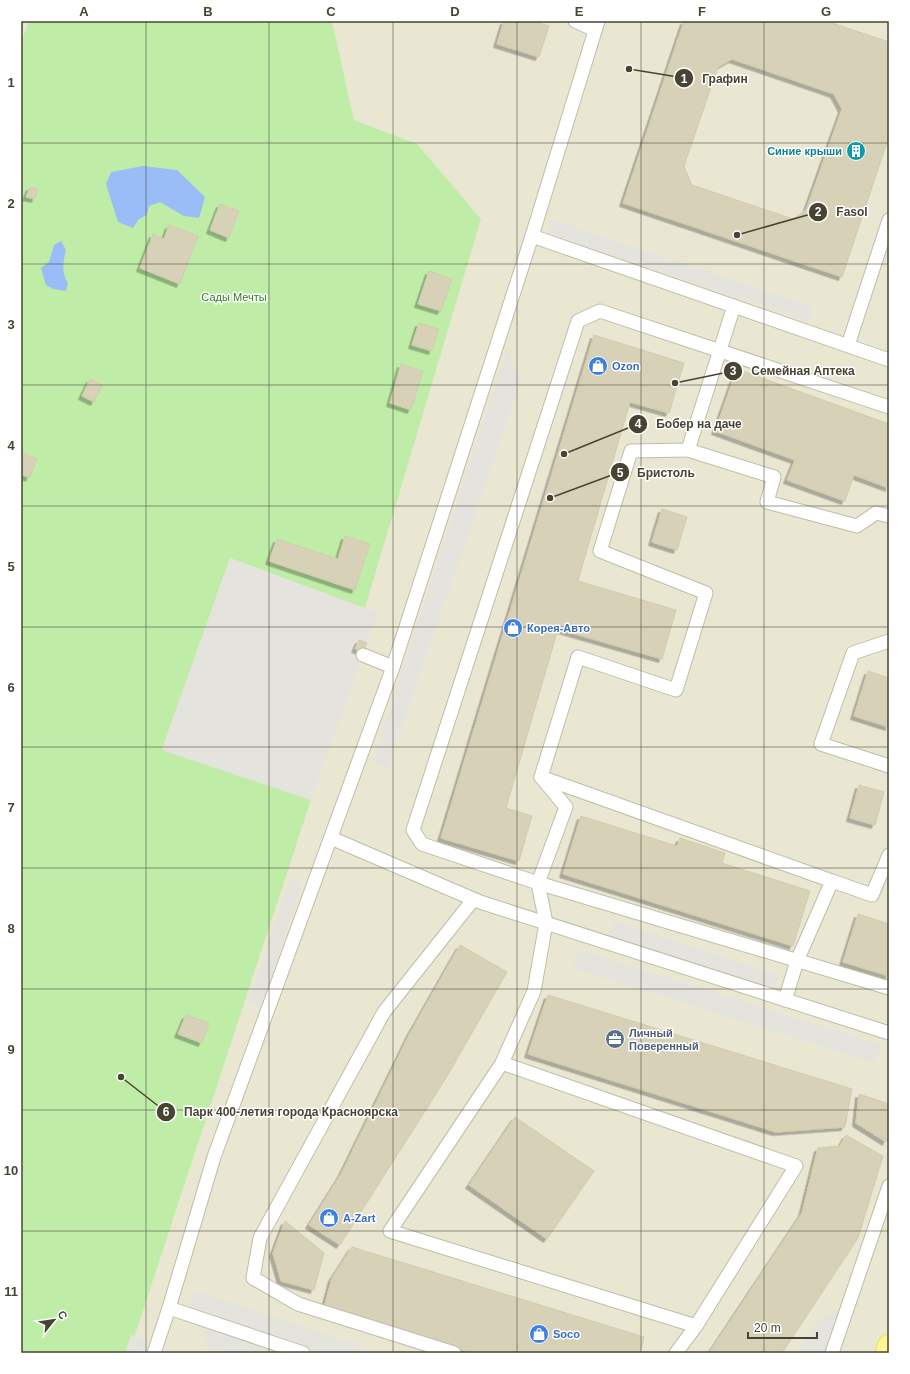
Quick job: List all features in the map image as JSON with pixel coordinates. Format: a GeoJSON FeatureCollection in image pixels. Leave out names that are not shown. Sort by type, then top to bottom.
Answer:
{"type":"FeatureCollection","features":[{"type":"Feature","properties":{"kind":"main road"},"geometry":{"type":"LineString","coordinates":[[887,1353],[889,1346]]}},
{"type":"Feature","properties":{"kind":"lane"},"geometry":{"type":"LineString","coordinates":[[154,1353],[214,1157],[393,667],[532,236],[597,26],[575,21]]}},
{"type":"Feature","properties":{"kind":"lane"},"geometry":{"type":"LineString","coordinates":[[848,345],[889,220]]}},
{"type":"Feature","properties":{"kind":"lane"},"geometry":{"type":"LineString","coordinates":[[532,236],[889,360]]}},
{"type":"Feature","properties":{"kind":"lane"},"geometry":{"type":"LineString","coordinates":[[688,450],[734,306]]}},
{"type":"Feature","properties":{"kind":"lane"},"geometry":{"type":"LineString","coordinates":[[889,407],[720,350],[600,312],[578,321],[414,830],[422,844],[538,883],[889,988]]}},
{"type":"Feature","properties":{"kind":"lane"},"geometry":{"type":"LineString","coordinates":[[541,777],[578,657],[676,690],[706,593],[600,551],[631,451],[688,450],[774,476],[767,502],[857,526],[876,513],[889,516]]}},
{"type":"Feature","properties":{"kind":"lane"},"geometry":{"type":"LineString","coordinates":[[889,641],[852,653],[821,744],[889,766]]}},
{"type":"Feature","properties":{"kind":"lane"},"geometry":{"type":"LineString","coordinates":[[363,655],[393,667]]}},
{"type":"Feature","properties":{"kind":"lane"},"geometry":{"type":"LineString","coordinates":[[541,777],[566,807],[538,883],[546,923],[534,991],[502,1063],[390,1231],[696,1326]]}},
{"type":"Feature","properties":{"kind":"lane"},"geometry":{"type":"LineString","coordinates":[[541,777],[872,895],[889,855]]}},
{"type":"Feature","properties":{"kind":"lane"},"geometry":{"type":"LineString","coordinates":[[331,838],[473,900],[889,1033]]}},
{"type":"Feature","properties":{"kind":"lane"},"geometry":{"type":"LineString","coordinates":[[785,1000],[797,961],[832,881]]}},
{"type":"Feature","properties":{"kind":"lane"},"geometry":{"type":"LineString","coordinates":[[454,1353],[298,1304],[253,1278],[260,1238],[384,1012],[473,900]]}},
{"type":"Feature","properties":{"kind":"lane"},"geometry":{"type":"LineString","coordinates":[[502,1063],[796,1166],[696,1326],[676,1353]]}},
{"type":"Feature","properties":{"kind":"lane"},"geometry":{"type":"LineString","coordinates":[[832,1353],[889,1186]]}},
{"type":"Feature","properties":{"kind":"lane"},"geometry":{"type":"LineString","coordinates":[[169,1308],[303,1353]]}},
{"type":"Feature","properties":{"kind":"shaded area"},"geometry":{"type":"Polygon","coordinates":[[[21,21],[889,21],[889,1346],[887,1353],[21,1353],[21,21]]]}},
{"type":"Feature","properties":{"kind":"shaded area"},"geometry":{"type":"Polygon","coordinates":[[[551,219],[813,307],[808,321],[546,233],[551,219]]]}},
{"type":"Feature","properties":{"kind":"shaded area"},"geometry":{"type":"Polygon","coordinates":[[[507,350],[521,381],[387,769],[373,762],[507,350]]]}},
{"type":"Feature","properties":{"kind":"shaded area"},"geometry":{"type":"Polygon","coordinates":[[[230,558],[377,613],[311,800],[162,750],[230,558]]]}},
{"type":"Feature","properties":{"kind":"shaded area"},"geometry":{"type":"Polygon","coordinates":[[[290,880],[302,884],[261,1007],[248,1003],[290,880]]]}},
{"type":"Feature","properties":{"kind":"shaded area"},"geometry":{"type":"Polygon","coordinates":[[[613,921],[779,976],[774,990],[608,935],[613,921]]]}},
{"type":"Feature","properties":{"kind":"shaded area"},"geometry":{"type":"Polygon","coordinates":[[[579,950],[881,1045],[875,1063],[573,968],[579,950]]]}},
{"type":"Feature","properties":{"kind":"shaded area"},"geometry":{"type":"Polygon","coordinates":[[[195,1291],[380,1353],[224,1353],[203,1346],[212,1318],[189,1310],[195,1291]]]}},
{"type":"Feature","properties":{"kind":"shaded area"},"geometry":{"type":"Polygon","coordinates":[[[850,1306],[836,1353],[795,1353],[821,1318],[850,1306]]]}},
{"type":"Feature","properties":{"kind":"shaded area"},"geometry":{"type":"Polygon","coordinates":[[[131,1335],[147,1341],[143,1353],[125,1353],[131,1335]]]}},
{"type":"Feature","properties":{"kind":"green space","name":"Сады Мечты"},"geometry":{"type":"Polygon","coordinates":[[[29,21],[332,21],[354,120],[417,144],[481,219],[365,608],[230,558],[162,749],[311,800],[129,1353],[21,1353],[21,43],[29,21]]]}},
{"type":"Feature","properties":{"kind":"water"},"geometry":{"type":"Polygon","coordinates":[[[143,166],[177,170],[205,197],[199,218],[184,216],[160,202],[149,206],[147,215],[139,219],[133,228],[118,222],[106,184],[111,172],[143,166]]]}},
{"type":"Feature","properties":{"kind":"water"},"geometry":{"type":"Polygon","coordinates":[[[61,241],[66,250],[63,267],[64,275],[68,283],[66,291],[53,289],[46,285],[41,268],[49,262],[54,245],[61,241]]]}},
{"type":"Feature","properties":{"kind":"building"},"geometry":{"type":"Polygon","coordinates":[[[504,21],[533,21],[549,26],[539,57],[497,44],[504,21]]]}},
{"type":"Feature","properties":{"kind":"building","name":"Синие крыши"},"geometry":{"type":"Polygon","coordinates":[[[684,21],[826,21],[889,42],[889,136],[842,277],[623,203],[684,21]],[[732,59],[718,67],[684,166],[692,185],[793,219],[806,210],[842,109],[834,94],[732,59]]]}},
{"type":"Feature","properties":{"kind":"building"},"geometry":{"type":"Polygon","coordinates":[[[30,187],[38,189],[35,199],[26,197],[30,187]]]}},
{"type":"Feature","properties":{"kind":"building"},"geometry":{"type":"Polygon","coordinates":[[[220,204],[239,211],[229,238],[210,230],[220,204]]]}},
{"type":"Feature","properties":{"kind":"building"},"geometry":{"type":"Polygon","coordinates":[[[169,225],[198,236],[180,284],[140,268],[153,234],[164,239],[169,225]]]}},
{"type":"Feature","properties":{"kind":"building"},"geometry":{"type":"Polygon","coordinates":[[[429,271],[452,279],[441,311],[418,304],[429,271]]]}},
{"type":"Feature","properties":{"kind":"building"},"geometry":{"type":"Polygon","coordinates":[[[419,323],[439,329],[432,351],[412,345],[419,323]]]}},
{"type":"Feature","properties":{"kind":"building"},"geometry":{"type":"Polygon","coordinates":[[[594,335],[684,363],[669,413],[630,402],[578,581],[676,610],[662,659],[558,629],[506,808],[532,816],[519,861],[441,838],[594,335]]]}},
{"type":"Feature","properties":{"kind":"building"},"geometry":{"type":"Polygon","coordinates":[[[401,364],[423,371],[411,410],[390,403],[401,364]]]}},
{"type":"Feature","properties":{"kind":"building"},"geometry":{"type":"Polygon","coordinates":[[[737,369],[889,424],[889,488],[854,475],[845,501],[787,480],[795,460],[715,431],[737,369]]]}},
{"type":"Feature","properties":{"kind":"building"},"geometry":{"type":"Polygon","coordinates":[[[90,379],[103,385],[94,402],[82,396],[90,379]]]}},
{"type":"Feature","properties":{"kind":"building"},"geometry":{"type":"Polygon","coordinates":[[[21,452],[37,459],[29,478],[21,474],[21,452]]]}},
{"type":"Feature","properties":{"kind":"building"},"geometry":{"type":"Polygon","coordinates":[[[662,509],[687,517],[677,550],[652,542],[662,509]]]}},
{"type":"Feature","properties":{"kind":"building"},"geometry":{"type":"Polygon","coordinates":[[[345,536],[370,544],[355,590],[269,561],[277,539],[338,559],[345,536]]]}},
{"type":"Feature","properties":{"kind":"building"},"geometry":{"type":"Polygon","coordinates":[[[359,640],[367,643],[363,652],[355,649],[359,640]]]}},
{"type":"Feature","properties":{"kind":"building"},"geometry":{"type":"Polygon","coordinates":[[[868,671],[889,678],[889,727],[854,716],[868,671]]]}},
{"type":"Feature","properties":{"kind":"building"},"geometry":{"type":"Polygon","coordinates":[[[859,785],[884,792],[875,825],[850,818],[859,785]]]}},
{"type":"Feature","properties":{"kind":"building"},"geometry":{"type":"Polygon","coordinates":[[[581,816],[677,846],[680,838],[725,853],[722,863],[810,891],[793,946],[563,874],[581,816]]]}},
{"type":"Feature","properties":{"kind":"building"},"geometry":{"type":"Polygon","coordinates":[[[858,914],[889,924],[889,976],[843,962],[858,914]]]}},
{"type":"Feature","properties":{"kind":"building"},"geometry":{"type":"Polygon","coordinates":[[[460,945],[507,972],[446,1078],[340,1245],[309,1225],[341,1174],[411,1031],[460,945]]]}},
{"type":"Feature","properties":{"kind":"building"},"geometry":{"type":"Polygon","coordinates":[[[548,995],[852,1089],[845,1127],[776,1132],[528,1054],[548,995]]]}},
{"type":"Feature","properties":{"kind":"building"},"geometry":{"type":"Polygon","coordinates":[[[186,1015],[209,1023],[202,1043],[178,1034],[186,1015]]]}},
{"type":"Feature","properties":{"kind":"building"},"geometry":{"type":"Polygon","coordinates":[[[859,1094],[889,1104],[889,1134],[886,1142],[856,1123],[859,1094]]]}},
{"type":"Feature","properties":{"kind":"building"},"geometry":{"type":"Polygon","coordinates":[[[515,1117],[594,1171],[547,1239],[469,1185],[515,1117]]]}},
{"type":"Feature","properties":{"kind":"building"},"geometry":{"type":"Polygon","coordinates":[[[846,1135],[883,1156],[858,1238],[782,1353],[709,1353],[802,1213],[818,1148],[840,1146],[846,1135]]]}},
{"type":"Feature","properties":{"kind":"building"},"geometry":{"type":"Polygon","coordinates":[[[285,1221],[324,1253],[314,1290],[281,1281],[273,1253],[285,1221]]]}},
{"type":"Feature","properties":{"kind":"building"},"geometry":{"type":"Polygon","coordinates":[[[352,1247],[644,1337],[640,1353],[472,1353],[324,1308],[332,1278],[352,1247]]]}},
{"type":"Feature","properties":{"kind":"place","name":"Графин"},"geometry":{"type":"Point","coordinates":[629,69]}},
{"type":"Feature","properties":{"kind":"place","name":"Синие крыши"},"geometry":{"type":"Point","coordinates":[856,151]}},
{"type":"Feature","properties":{"kind":"place","name":"Fasol"},"geometry":{"type":"Point","coordinates":[737,235]}},
{"type":"Feature","properties":{"kind":"place","name":"Ozon"},"geometry":{"type":"Point","coordinates":[598,366]}},
{"type":"Feature","properties":{"kind":"place","name":"Семейная Аптека"},"geometry":{"type":"Point","coordinates":[675,383]}},
{"type":"Feature","properties":{"kind":"place","name":"Бобер на даче"},"geometry":{"type":"Point","coordinates":[564,454]}},
{"type":"Feature","properties":{"kind":"place","name":"Бристоль"},"geometry":{"type":"Point","coordinates":[550,498]}},
{"type":"Feature","properties":{"kind":"place","name":"Корея-Авто"},"geometry":{"type":"Point","coordinates":[513,628]}},
{"type":"Feature","properties":{"kind":"place","name":"Личный Поверенный"},"geometry":{"type":"Point","coordinates":[615,1039]}},
{"type":"Feature","properties":{"kind":"place","name":"Парк 400-летия города Красноярска"},"geometry":{"type":"Point","coordinates":[121,1077]}},
{"type":"Feature","properties":{"kind":"place","name":"A-Zart"},"geometry":{"type":"Point","coordinates":[329,1218]}},
{"type":"Feature","properties":{"kind":"place","name":"Soco"},"geometry":{"type":"Point","coordinates":[539,1334]}}]}
